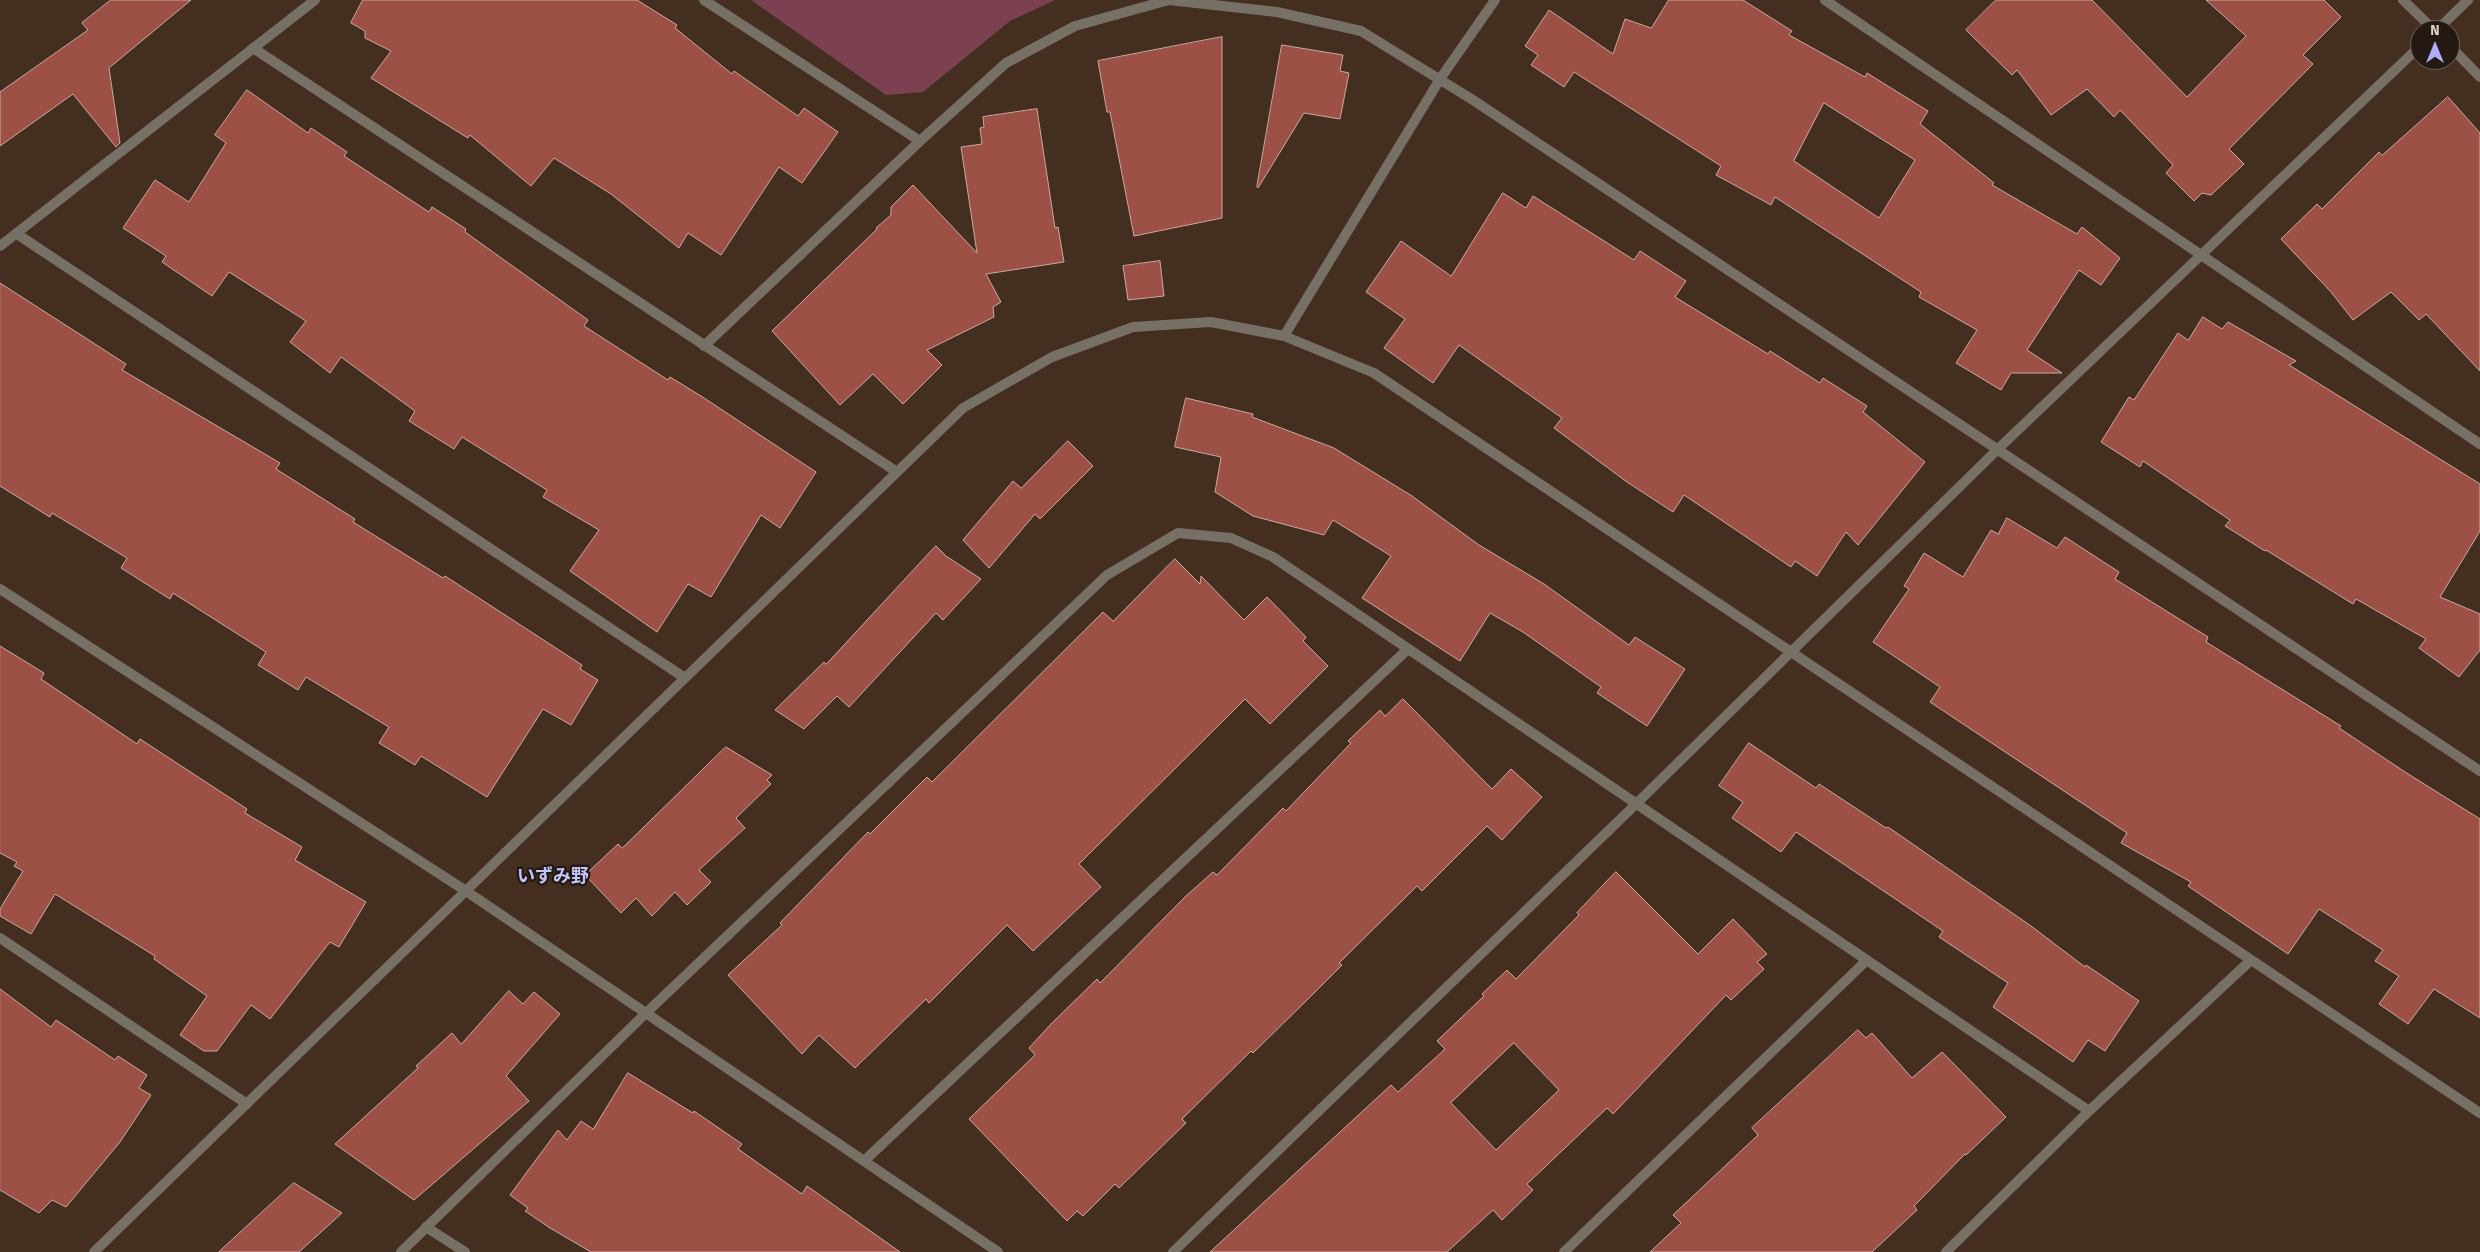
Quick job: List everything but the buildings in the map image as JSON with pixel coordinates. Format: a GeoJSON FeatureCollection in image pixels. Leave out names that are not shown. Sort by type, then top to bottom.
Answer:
{"type":"FeatureCollection","features":[{"type":"Feature","properties":{"kind":"street"},"geometry":{"type":"LineString","coordinates":[[0,246],[315,0]]}},
{"type":"Feature","properties":{"kind":"street"},"geometry":{"type":"LineString","coordinates":[[704,0],[920,141]]}},
{"type":"Feature","properties":{"kind":"street"},"geometry":{"type":"LineString","coordinates":[[704,346],[920,141],[1006,63],[1075,26],[1169,0],[1276,12],[1361,30],[1440,79],[2480,771]]}},
{"type":"Feature","properties":{"kind":"street"},"geometry":{"type":"LineString","coordinates":[[1284,336],[1440,79],[1494,0]]}},
{"type":"Feature","properties":{"kind":"street"},"geometry":{"type":"LineString","coordinates":[[1825,0],[2480,444]]}},
{"type":"Feature","properties":{"kind":"street"},"geometry":{"type":"LineString","coordinates":[[2403,0],[2425,20]]}},
{"type":"Feature","properties":{"kind":"street"},"geometry":{"type":"LineString","coordinates":[[2447,20],[2468,0]]}},
{"type":"Feature","properties":{"kind":"street"},"geometry":{"type":"LineString","coordinates":[[253,48],[897,472]]}},
{"type":"Feature","properties":{"kind":"street"},"geometry":{"type":"LineString","coordinates":[[1173,1252],[1636,804],[1998,449],[2410,56]]}},
{"type":"Feature","properties":{"kind":"street"},"geometry":{"type":"LineString","coordinates":[[2460,56],[2480,77]]}},
{"type":"Feature","properties":{"kind":"street"},"geometry":{"type":"LineString","coordinates":[[16,234],[685,678]]}},
{"type":"Feature","properties":{"kind":"street"},"geometry":{"type":"LineString","coordinates":[[94,1252],[963,408],[1052,357],[1133,328],[1211,322],[1284,336],[1374,373],[2480,1113]]}},
{"type":"Feature","properties":{"kind":"street"},"geometry":{"type":"LineString","coordinates":[[401,1252],[646,1013],[1107,575],[1178,533],[1231,538],[1273,557],[2089,1111]]}},
{"type":"Feature","properties":{"kind":"street"},"geometry":{"type":"LineString","coordinates":[[0,589],[466,891],[998,1252]]}},
{"type":"Feature","properties":{"kind":"street"},"geometry":{"type":"LineString","coordinates":[[864,1161],[1408,649]]}},
{"type":"Feature","properties":{"kind":"street"},"geometry":{"type":"LineString","coordinates":[[0,938],[247,1104]]}},
{"type":"Feature","properties":{"kind":"street"},"geometry":{"type":"LineString","coordinates":[[1564,1252],[1867,960]]}},
{"type":"Feature","properties":{"kind":"street"},"geometry":{"type":"LineString","coordinates":[[1946,1252],[2089,1111],[2251,960]]}},
{"type":"Feature","properties":{"kind":"street"},"geometry":{"type":"LineString","coordinates":[[426,1227],[465,1252]]}},
{"type":"Feature","properties":{"kind":"shaded area"},"geometry":{"type":"Polygon","coordinates":[[[751,0],[1055,0],[1010,21],[923,92],[886,95],[751,0]]]}},
{"type":"Feature","properties":{"kind":"district","name":"いずみ野"},"geometry":{"type":"Point","coordinates":[553,877]}}]}
